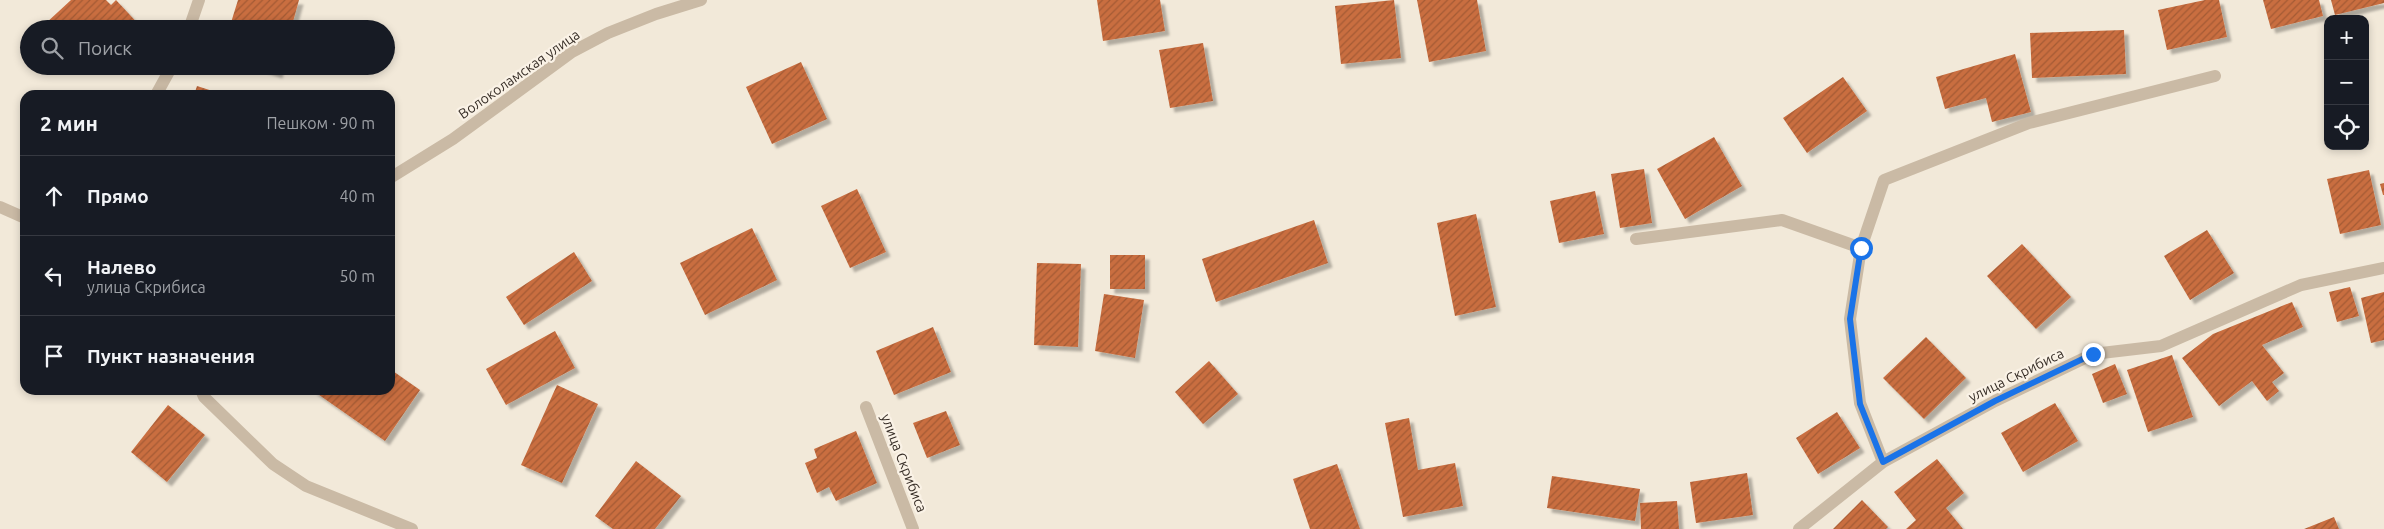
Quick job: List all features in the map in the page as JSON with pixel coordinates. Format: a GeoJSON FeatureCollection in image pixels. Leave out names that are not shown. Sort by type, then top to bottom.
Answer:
{"type":"FeatureCollection","features":[{"type":"Feature","properties":{"kind":"street"},"geometry":{"type":"LineString","coordinates":[[192,20],[199,0]]}},
{"type":"Feature","properties":{"kind":"street","name":"Волоколамская улица"},"geometry":{"type":"LineString","coordinates":[[395,175],[452,139],[572,52],[608,33],[656,14],[701,0]]}},
{"type":"Feature","properties":{"kind":"street"},"geometry":{"type":"LineString","coordinates":[[159,90],[167,75]]}},
{"type":"Feature","properties":{"kind":"street"},"geometry":{"type":"LineString","coordinates":[[1883,462],[1860,404],[1850,319],[1861,248],[1884,180],[2029,123],[2215,76]]}},
{"type":"Feature","properties":{"kind":"street"},"geometry":{"type":"LineString","coordinates":[[0,207],[20,216]]}},
{"type":"Feature","properties":{"kind":"street"},"geometry":{"type":"LineString","coordinates":[[1636,239],[1782,220],[1861,248]]}},
{"type":"Feature","properties":{"kind":"street","name":"улица Скрибиса"},"geometry":{"type":"LineString","coordinates":[[1799,529],[1883,462],[1995,401],[2093,354],[2161,346],[2301,285],[2384,268]]}},
{"type":"Feature","properties":{"kind":"street"},"geometry":{"type":"LineString","coordinates":[[203,395],[273,464],[306,486],[412,529]]}},
{"type":"Feature","properties":{"kind":"street","name":"улица Скрибиса"},"geometry":{"type":"LineString","coordinates":[[866,407],[913,529]]}},
{"type":"Feature","properties":{"kind":"building"},"geometry":{"type":"Polygon","coordinates":[[[71,0],[106,0],[111,5],[116,0],[135,20],[49,20],[71,0]]]}},
{"type":"Feature","properties":{"kind":"building"},"geometry":{"type":"Polygon","coordinates":[[[238,0],[299,0],[293,20],[232,20],[238,0]]]}},
{"type":"Feature","properties":{"kind":"building"},"geometry":{"type":"Polygon","coordinates":[[[1097,0],[1160,0],[1165,31],[1103,41],[1097,0]]]}},
{"type":"Feature","properties":{"kind":"building"},"geometry":{"type":"Polygon","coordinates":[[[1394,0],[1401,58],[1341,64],[1335,6],[1394,0]]]}},
{"type":"Feature","properties":{"kind":"building"},"geometry":{"type":"Polygon","coordinates":[[[1417,0],[1477,0],[1486,51],[1429,62],[1417,0]]]}},
{"type":"Feature","properties":{"kind":"building"},"geometry":{"type":"Polygon","coordinates":[[[2205,0],[2219,0],[2227,37],[2167,50],[2158,10],[2205,0]]]}},
{"type":"Feature","properties":{"kind":"building"},"geometry":{"type":"Polygon","coordinates":[[[2263,0],[2319,0],[2323,16],[2271,29],[2263,0]]]}},
{"type":"Feature","properties":{"kind":"building"},"geometry":{"type":"Polygon","coordinates":[[[2331,0],[2384,0],[2384,3],[2335,15],[2331,0]]]}},
{"type":"Feature","properties":{"kind":"building"},"geometry":{"type":"Polygon","coordinates":[[[2124,30],[2126,74],[2032,78],[2030,33],[2124,30]]]}},
{"type":"Feature","properties":{"kind":"building"},"geometry":{"type":"Polygon","coordinates":[[[1203,43],[1213,101],[1170,108],[1159,50],[1203,43]]]}},
{"type":"Feature","properties":{"kind":"building"},"geometry":{"type":"Polygon","coordinates":[[[2015,54],[2031,112],[1992,122],[1986,98],[1945,109],[1936,77],[2015,54]]]}},
{"type":"Feature","properties":{"kind":"building"},"geometry":{"type":"Polygon","coordinates":[[[801,62],[827,119],[772,144],[746,87],[801,62]]]}},
{"type":"Feature","properties":{"kind":"building"},"geometry":{"type":"Polygon","coordinates":[[[1843,77],[1867,111],[1807,153],[1783,118],[1843,77]]]}},
{"type":"Feature","properties":{"kind":"building"},"geometry":{"type":"Polygon","coordinates":[[[197,86],[209,90],[196,90],[197,86]]]}},
{"type":"Feature","properties":{"kind":"building"},"geometry":{"type":"Polygon","coordinates":[[[1714,137],[1742,186],[1685,219],[1657,169],[1714,137]]]}},
{"type":"Feature","properties":{"kind":"building"},"geometry":{"type":"Polygon","coordinates":[[[1644,169],[1652,223],[1620,228],[1611,174],[1644,169]]]}},
{"type":"Feature","properties":{"kind":"building"},"geometry":{"type":"Polygon","coordinates":[[[2369,170],[2381,225],[2340,234],[2327,179],[2369,170]]]}},
{"type":"Feature","properties":{"kind":"building"},"geometry":{"type":"Polygon","coordinates":[[[2384,183],[2384,195],[2383,195],[2380,184],[2384,183]]]}},
{"type":"Feature","properties":{"kind":"building"},"geometry":{"type":"Polygon","coordinates":[[[857,189],[886,252],[850,268],[821,206],[857,189]]]}},
{"type":"Feature","properties":{"kind":"building"},"geometry":{"type":"Polygon","coordinates":[[[1595,191],[1604,234],[1559,243],[1550,201],[1595,191]]]}},
{"type":"Feature","properties":{"kind":"building"},"geometry":{"type":"Polygon","coordinates":[[[1476,214],[1496,307],[1455,316],[1437,223],[1476,214]]]}},
{"type":"Feature","properties":{"kind":"building"},"geometry":{"type":"Polygon","coordinates":[[[1314,220],[1328,263],[1216,302],[1202,259],[1314,220]]]}},
{"type":"Feature","properties":{"kind":"building"},"geometry":{"type":"Polygon","coordinates":[[[752,228],[777,280],[705,315],[680,263],[752,228]]]}},
{"type":"Feature","properties":{"kind":"building"},"geometry":{"type":"Polygon","coordinates":[[[2207,230],[2234,273],[2190,300],[2164,256],[2207,230]]]}},
{"type":"Feature","properties":{"kind":"building"},"geometry":{"type":"Polygon","coordinates":[[[2022,244],[2071,297],[2036,329],[1987,276],[2022,244]]]}},
{"type":"Feature","properties":{"kind":"building"},"geometry":{"type":"Polygon","coordinates":[[[574,252],[592,281],[524,325],[506,297],[574,252]]]}},
{"type":"Feature","properties":{"kind":"building"},"geometry":{"type":"Polygon","coordinates":[[[1110,255],[1145,255],[1145,289],[1110,289],[1110,255]]]}},
{"type":"Feature","properties":{"kind":"building"},"geometry":{"type":"Polygon","coordinates":[[[1037,263],[1081,264],[1078,347],[1034,345],[1037,263]]]}},
{"type":"Feature","properties":{"kind":"building"},"geometry":{"type":"Polygon","coordinates":[[[2350,287],[2359,316],[2337,322],[2329,292],[2350,287]]]}},
{"type":"Feature","properties":{"kind":"building"},"geometry":{"type":"Polygon","coordinates":[[[2384,292],[2384,340],[2371,343],[2361,298],[2384,292]]]}},
{"type":"Feature","properties":{"kind":"building"},"geometry":{"type":"Polygon","coordinates":[[[1104,294],[1144,300],[1135,358],[1095,351],[1104,294]]]}},
{"type":"Feature","properties":{"kind":"building"},"geometry":{"type":"Polygon","coordinates":[[[2292,302],[2303,327],[2262,345],[2284,373],[2272,382],[2279,391],[2267,401],[2252,381],[2219,406],[2182,358],[2213,334],[2292,302]]]}},
{"type":"Feature","properties":{"kind":"building"},"geometry":{"type":"Polygon","coordinates":[[[933,327],[951,372],[894,395],[876,351],[933,327]]]}},
{"type":"Feature","properties":{"kind":"building"},"geometry":{"type":"Polygon","coordinates":[[[555,331],[575,368],[506,405],[486,369],[555,331]]]}},
{"type":"Feature","properties":{"kind":"building"},"geometry":{"type":"Polygon","coordinates":[[[1926,337],[1966,378],[1924,419],[1883,378],[1926,337]]]}},
{"type":"Feature","properties":{"kind":"building"},"geometry":{"type":"Polygon","coordinates":[[[2172,355],[2193,417],[2148,432],[2127,370],[2172,355]]]}},
{"type":"Feature","properties":{"kind":"building"},"geometry":{"type":"Polygon","coordinates":[[[1209,361],[1238,394],[1203,424],[1175,392],[1209,361]]]}},
{"type":"Feature","properties":{"kind":"building"},"geometry":{"type":"Polygon","coordinates":[[[2115,364],[2127,394],[2103,403],[2092,374],[2115,364]]]}},
{"type":"Feature","properties":{"kind":"building"},"geometry":{"type":"Polygon","coordinates":[[[395,372],[420,390],[385,441],[319,395],[395,395],[395,372]]]}},
{"type":"Feature","properties":{"kind":"building"},"geometry":{"type":"Polygon","coordinates":[[[557,385],[598,404],[562,483],[521,465],[557,385]]]}},
{"type":"Feature","properties":{"kind":"building"},"geometry":{"type":"Polygon","coordinates":[[[2055,403],[2078,441],[2023,472],[2001,433],[2055,403]]]}},
{"type":"Feature","properties":{"kind":"building"},"geometry":{"type":"Polygon","coordinates":[[[168,405],[205,435],[167,482],[131,452],[168,405]]]}},
{"type":"Feature","properties":{"kind":"building"},"geometry":{"type":"Polygon","coordinates":[[[946,411],[960,445],[927,458],[913,423],[946,411]]]}},
{"type":"Feature","properties":{"kind":"building"},"geometry":{"type":"Polygon","coordinates":[[[1837,412],[1860,448],[1818,474],[1796,438],[1837,412]]]}},
{"type":"Feature","properties":{"kind":"building"},"geometry":{"type":"Polygon","coordinates":[[[1409,418],[1418,470],[1455,463],[1463,506],[1403,517],[1385,423],[1409,418]]]}},
{"type":"Feature","properties":{"kind":"building"},"geometry":{"type":"Polygon","coordinates":[[[856,431],[877,483],[836,501],[829,487],[817,493],[805,463],[817,458],[814,449],[856,431]]]}},
{"type":"Feature","properties":{"kind":"building"},"geometry":{"type":"Polygon","coordinates":[[[1937,459],[1964,493],[1946,508],[1963,529],[1906,529],[1916,520],[1894,492],[1937,459]]]}},
{"type":"Feature","properties":{"kind":"building"},"geometry":{"type":"Polygon","coordinates":[[[636,461],[681,496],[655,529],[613,529],[595,516],[636,461]]]}},
{"type":"Feature","properties":{"kind":"building"},"geometry":{"type":"Polygon","coordinates":[[[1337,464],[1360,529],[1310,529],[1293,479],[1337,464]]]}},
{"type":"Feature","properties":{"kind":"building"},"geometry":{"type":"Polygon","coordinates":[[[1747,473],[1753,515],[1696,523],[1690,482],[1747,473]]]}},
{"type":"Feature","properties":{"kind":"building"},"geometry":{"type":"Polygon","coordinates":[[[1552,476],[1640,489],[1635,521],[1547,508],[1552,476]]]}},
{"type":"Feature","properties":{"kind":"building"},"geometry":{"type":"Polygon","coordinates":[[[1862,500],[1888,527],[1886,529],[1833,529],[1862,500]]]}},
{"type":"Feature","properties":{"kind":"building"},"geometry":{"type":"Polygon","coordinates":[[[1677,501],[1679,529],[1641,529],[1640,503],[1677,501]]]}},
{"type":"Feature","properties":{"kind":"building"},"geometry":{"type":"Polygon","coordinates":[[[2334,517],[2339,529],[2304,529],[2334,517]]]}},
{"type":"Feature","properties":{"kind":"route"},"geometry":{"type":"LineString","coordinates":[[1861,248],[1850,319],[1860,404],[1883,462],[1995,401],[2093,354]]}}]}
